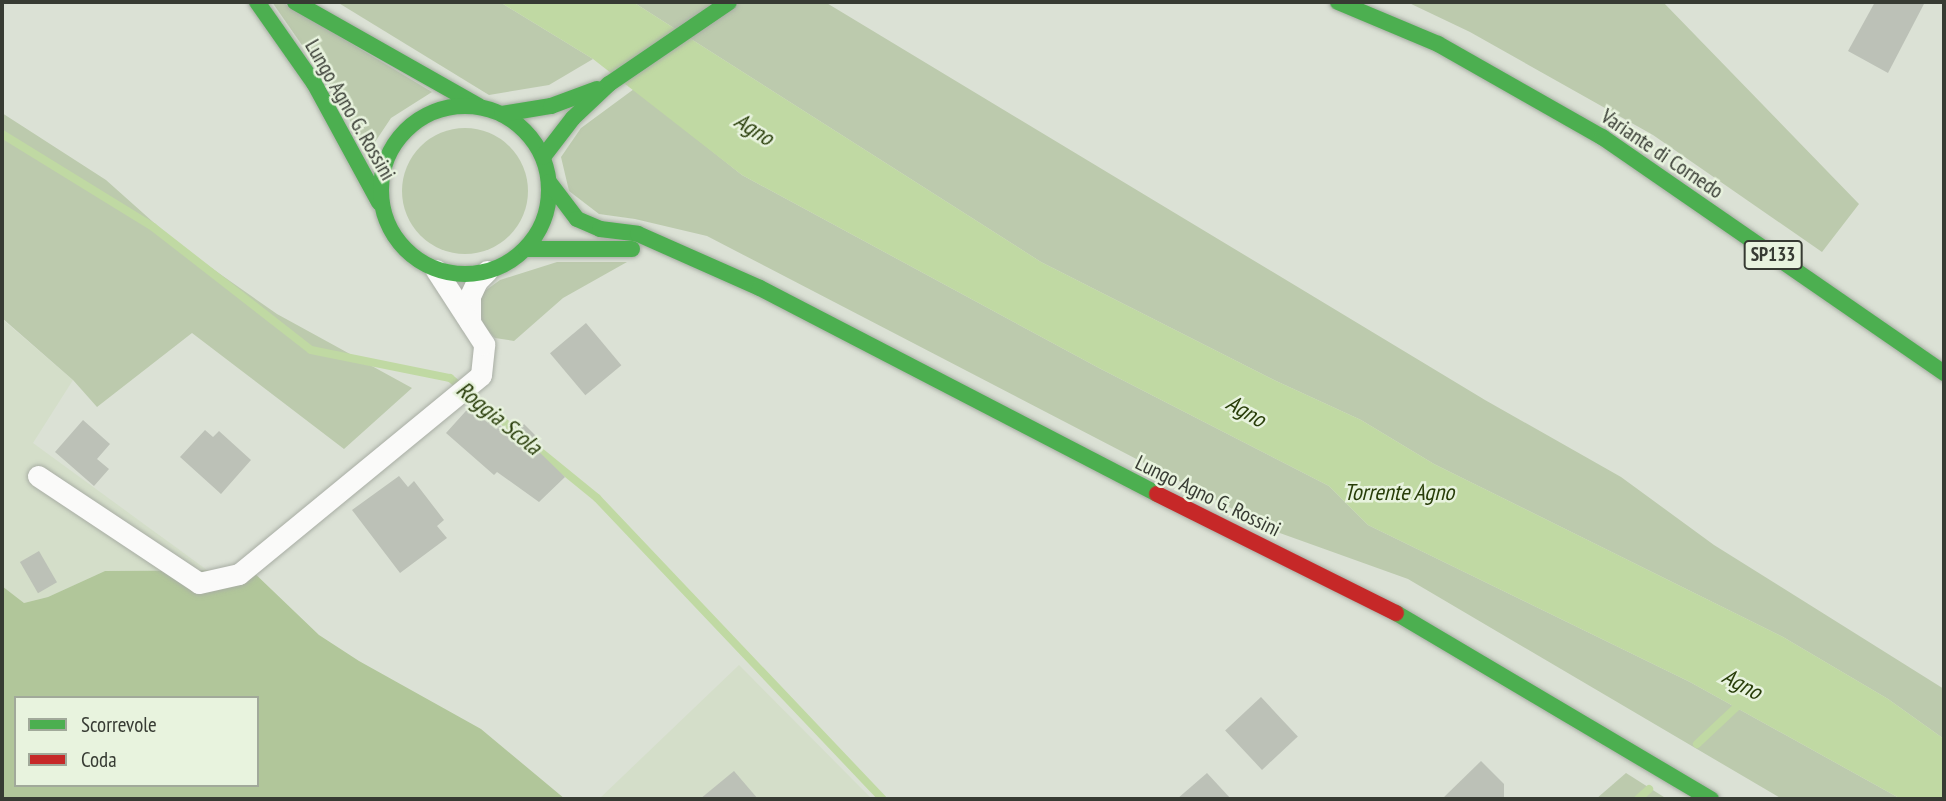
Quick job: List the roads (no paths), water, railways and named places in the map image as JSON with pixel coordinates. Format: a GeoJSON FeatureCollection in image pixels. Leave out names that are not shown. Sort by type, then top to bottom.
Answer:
{"type":"FeatureCollection","features":[{"type":"Feature","properties":{"kind":"main road","name":"Lungo Agno G. Rossini"},"geometry":{"type":"LineString","coordinates":[[257,2],[314,83],[381,206],[391,233],[410,255],[436,270],[465,275],[508,263],[526,248],[544,218],[550,182]]}},
{"type":"Feature","properties":{"kind":"main road","name":"Lungo Agno G. Rossini"},"geometry":{"type":"LineString","coordinates":[[295,2],[479,106],[502,114],[519,125],[543,158],[550,182],[577,219],[600,229],[638,234],[767,292],[1068,449],[1426,628],[1711,799]]}},
{"type":"Feature","properties":{"kind":"main road"},"geometry":{"type":"LineString","coordinates":[[543,158],[573,118],[609,84],[729,2]]}},
{"type":"Feature","properties":{"kind":"main road","name":"Variante di Cornedo"},"geometry":{"type":"LineString","coordinates":[[1338,2],[1438,44],[1602,137],[1944,373]]}},
{"type":"Feature","properties":{"kind":"main road"},"geometry":{"type":"LineString","coordinates":[[502,114],[551,106],[609,84]]}},
{"type":"Feature","properties":{"kind":"main road","name":"Lungo Agno G. Rossini"},"geometry":{"type":"LineString","coordinates":[[381,206],[380,178],[388,152],[405,130],[428,114],[454,106],[479,106]]}},
{"type":"Feature","properties":{"kind":"main road","name":"Lungo Agno G. Rossini"},"geometry":{"type":"LineString","coordinates":[[526,248],[597,247],[675,251]]}},
{"type":"Feature","properties":{"kind":"street"},"geometry":{"type":"LineString","coordinates":[[38,476],[199,583],[239,574],[481,374],[484,344],[436,270]]}},
{"type":"Feature","properties":{"kind":"street"},"geometry":{"type":"LineString","coordinates":[[470,322],[470,296],[477,281],[487,271]]}},
{"type":"Feature","properties":{"kind":"water","name":"Torrente Agno"},"geometry":{"type":"Polygon","coordinates":[[[500,2],[633,2],[1041,262],[1274,380],[1361,420],[1434,464],[1783,637],[1888,699],[1944,739],[1944,799],[1901,799],[1690,682],[1368,525],[1329,486],[1099,368],[742,175],[593,59],[500,2]]]}},
{"type":"Feature","properties":{"kind":"waterway","name":"Roggia Scola"},"geometry":{"type":"LineString","coordinates":[[2,134],[153,227],[311,350],[450,378],[597,498],[883,799]]}},
{"type":"Feature","properties":{"kind":"waterway","name":"Agno"},"geometry":{"type":"LineString","coordinates":[[1697,744],[1743,701]]}},
{"type":"Feature","properties":{"kind":"waterway"},"geometry":{"type":"LineString","coordinates":[[1638,799],[1649,789]]}}]}
